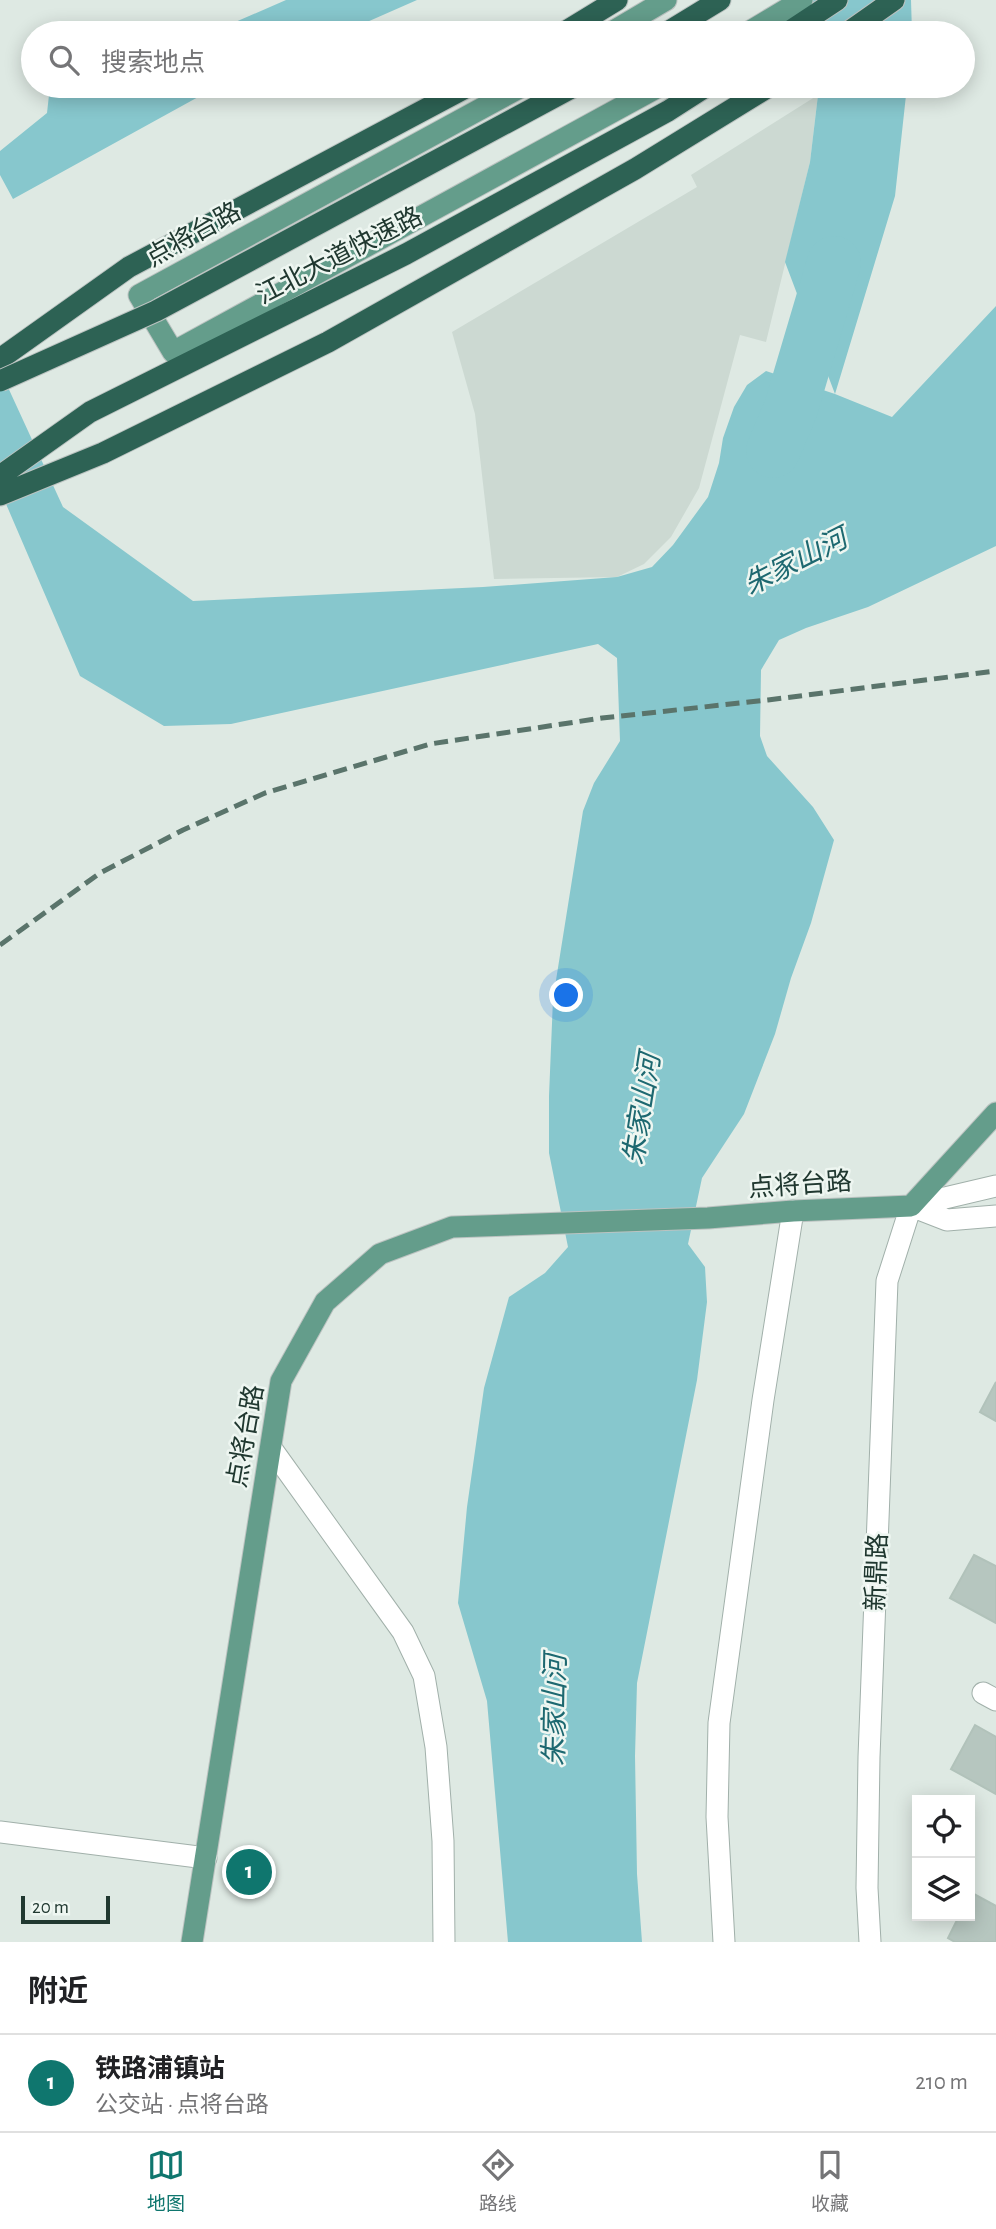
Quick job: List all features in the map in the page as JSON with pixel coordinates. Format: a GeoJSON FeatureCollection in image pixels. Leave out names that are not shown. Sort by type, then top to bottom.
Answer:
{"type":"FeatureCollection","features":[{"type":"Feature","properties":{"kind":"highway"},"geometry":{"type":"LineString","coordinates":[[583,21],[617,0]]}},
{"type":"Feature","properties":{"kind":"highway"},"geometry":{"type":"LineString","coordinates":[[686,21],[720,0]]}},
{"type":"Feature","properties":{"kind":"highway"},"geometry":{"type":"LineString","coordinates":[[805,21],[836,0]]}},
{"type":"Feature","properties":{"kind":"highway"},"geometry":{"type":"LineString","coordinates":[[864,21],[894,0]]}},
{"type":"Feature","properties":{"kind":"highway"},"geometry":{"type":"LineString","coordinates":[[0,359],[129,267],[447,98]]}},
{"type":"Feature","properties":{"kind":"highway","name":"江北大道快速路"},"geometry":{"type":"LineString","coordinates":[[0,381],[156,311],[553,98]]}},
{"type":"Feature","properties":{"kind":"highway","name":"江北大道快速路"},"geometry":{"type":"LineString","coordinates":[[0,476],[90,412],[406,254],[687,98]]}},
{"type":"Feature","properties":{"kind":"highway"},"geometry":{"type":"LineString","coordinates":[[0,495],[103,453],[328,342],[635,169],[750,98]]}},
{"type":"Feature","properties":{"kind":"main road"},"geometry":{"type":"LineString","coordinates":[[630,21],[666,0]]}},
{"type":"Feature","properties":{"kind":"main road"},"geometry":{"type":"LineString","coordinates":[[767,21],[800,1]]}},
{"type":"Feature","properties":{"kind":"main road","name":"点将台路"},"geometry":{"type":"LineString","coordinates":[[501,98],[139,295],[173,352],[638,98]]}},
{"type":"Feature","properties":{"kind":"main road"},"geometry":{"type":"LineString","coordinates":[[911,1206],[996,1113]]}},
{"type":"Feature","properties":{"kind":"main road","name":"点将台路"},"geometry":{"type":"LineString","coordinates":[[192,1942],[282,1381],[325,1302],[380,1254],[452,1227],[708,1219],[793,1211],[911,1206]]}},
{"type":"Feature","properties":{"kind":"street"},"geometry":{"type":"LineString","coordinates":[[911,1206],[996,1186]]}},
{"type":"Feature","properties":{"kind":"street"},"geometry":{"type":"LineString","coordinates":[[911,1206],[947,1220],[996,1216]]}},
{"type":"Feature","properties":{"kind":"street","name":"新鼎路"},"geometry":{"type":"LineString","coordinates":[[870,1942],[867,1888],[869,1757],[887,1281],[911,1206]]}},
{"type":"Feature","properties":{"kind":"street"},"geometry":{"type":"LineString","coordinates":[[724,1942],[718,1816],[719,1723],[763,1400],[793,1211]]}},
{"type":"Feature","properties":{"kind":"street"},"geometry":{"type":"LineString","coordinates":[[271,1448],[403,1632],[424,1676],[436,1747],[443,1841],[444,1942]]}},
{"type":"Feature","properties":{"kind":"street"},"geometry":{"type":"LineString","coordinates":[[0,1832],[206,1858]]}},
{"type":"Feature","properties":{"kind":"shaded area"},"geometry":{"type":"Polygon","coordinates":[[[813,98],[818,98],[810,162],[766,342],[740,335],[699,488],[671,537],[644,564],[617,577],[494,579],[475,414],[452,332],[697,187],[691,175],[813,98]]]}},
{"type":"Feature","properties":{"kind":"water"},"geometry":{"type":"Polygon","coordinates":[[[286,0],[417,0],[369,21],[238,21],[286,0]]]}},
{"type":"Feature","properties":{"kind":"water"},"geometry":{"type":"Polygon","coordinates":[[[802,0],[911,0],[912,21],[806,21],[802,0]]]}},
{"type":"Feature","properties":{"kind":"water"},"geometry":{"type":"Polygon","coordinates":[[[49,98],[196,98],[13,199],[0,175],[0,151],[47,113],[49,98]]]}},
{"type":"Feature","properties":{"kind":"water"},"geometry":{"type":"Polygon","coordinates":[[[818,98],[906,98],[895,196],[835,394],[785,262],[810,162],[818,98]]]}},
{"type":"Feature","properties":{"kind":"water","name":"朱家山河"},"geometry":{"type":"Polygon","coordinates":[[[996,306],[996,546],[868,607],[779,640],[761,670],[760,736],[767,756],[813,807],[834,840],[811,923],[775,1034],[744,1114],[702,1178],[688,1244],[705,1267],[707,1302],[697,1380],[637,1683],[637,1874],[642,1942],[508,1942],[487,1701],[458,1603],[467,1507],[484,1388],[509,1297],[545,1273],[568,1247],[549,1153],[553,999],[583,811],[594,783],[620,741],[617,658],[598,644],[231,724],[164,726],[80,676],[0,490],[0,370],[63,507],[193,601],[483,587],[617,577],[652,567],[673,545],[708,497],[719,463],[723,438],[734,407],[747,385],[766,371],[892,417],[996,306]]]}},
{"type":"Feature","properties":{"kind":"building"},"geometry":{"type":"Polygon","coordinates":[[[996,1382],[996,1421],[980,1412],[996,1382]]]}},
{"type":"Feature","properties":{"kind":"building"},"geometry":{"type":"Polygon","coordinates":[[[974,1555],[996,1566],[996,1623],[950,1598],[974,1555]]]}},
{"type":"Feature","properties":{"kind":"building"},"geometry":{"type":"Polygon","coordinates":[[[975,1725],[996,1737],[996,1794],[951,1769],[975,1725]]]}},
{"type":"Feature","properties":{"kind":"building"},"geometry":{"type":"Polygon","coordinates":[[[975,1895],[996,1906],[996,1942],[955,1942],[948,1938],[956,1921],[975,1921],[975,1895]]]}},
{"type":"Feature","properties":{"kind":"waterway"},"geometry":{"type":"LineString","coordinates":[[773,451],[791,408],[834,263]]}},
{"type":"Feature","properties":{"kind":"railway"},"geometry":{"type":"LineString","coordinates":[[0,945],[100,873],[183,830],[265,793],[430,744],[602,718],[996,671]]}},
{"type":"Feature","properties":{"kind":"place","name":"铁路浦镇站"},"geometry":{"type":"Point","coordinates":[249,1872]}}]}
